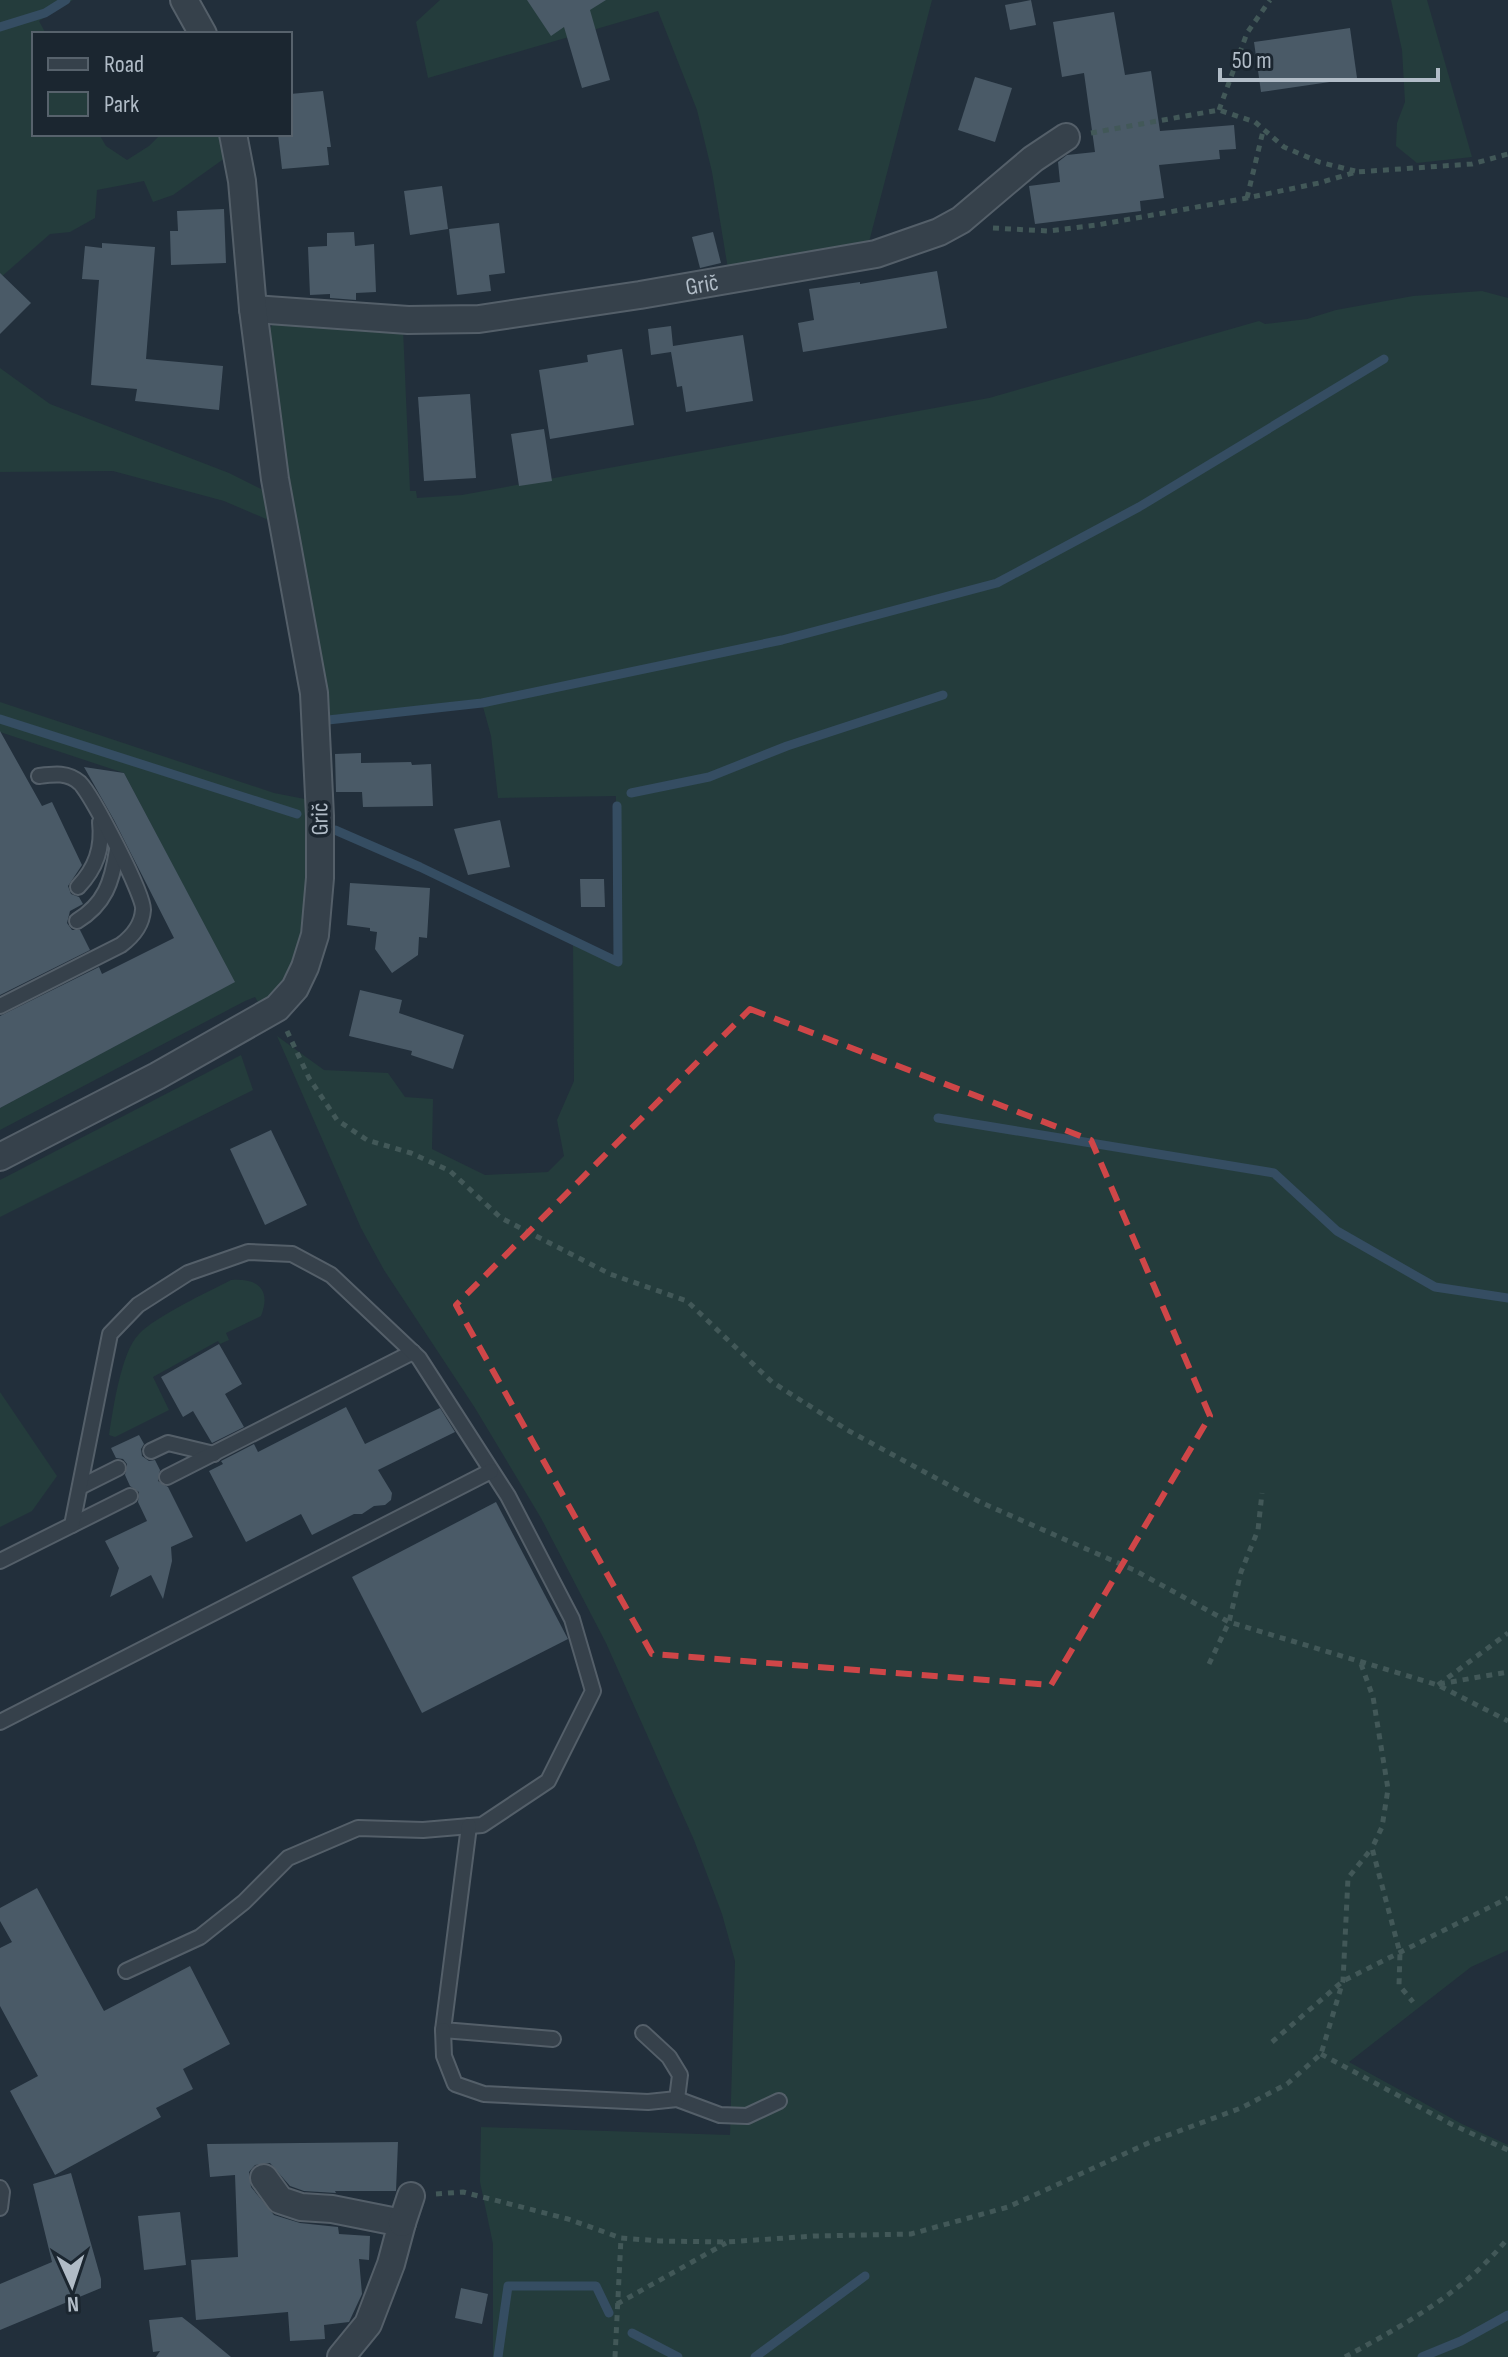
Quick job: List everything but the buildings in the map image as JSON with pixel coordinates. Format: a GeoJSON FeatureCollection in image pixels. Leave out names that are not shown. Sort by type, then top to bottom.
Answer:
{"type":"FeatureCollection","features":[{"type":"Feature","properties":{"kind":"street"},"geometry":{"type":"LineString","coordinates":[[184,0],[202,32]]}},
{"type":"Feature","properties":{"kind":"street","name":"Grič"},"geometry":{"type":"LineString","coordinates":[[0,1157],[157,1076],[277,1008],[295,988],[315,935],[320,878],[320,816],[314,693],[275,479],[253,309],[242,181],[233,136]]}},
{"type":"Feature","properties":{"kind":"street","name":"Grič"},"geometry":{"type":"LineString","coordinates":[[253,309],[408,320],[479,319],[876,254],[939,232],[961,220],[1033,159],[1066,137]]}},
{"type":"Feature","properties":{"kind":"street"},"geometry":{"type":"LineString","coordinates":[[264,2178],[280,2200],[291,2204],[402,2223]]}},
{"type":"Feature","properties":{"kind":"street"},"geometry":{"type":"LineString","coordinates":[[341,2357],[368,2324],[391,2264],[411,2196]]}},
{"type":"Feature","properties":{"kind":"lane"},"geometry":{"type":"LineString","coordinates":[[0,1006],[121,945],[134,935],[144,908],[140,892],[80,783],[62,774],[39,776]]}},
{"type":"Feature","properties":{"kind":"lane"},"geometry":{"type":"LineString","coordinates":[[78,887],[97,862],[102,834],[99,813]]}},
{"type":"Feature","properties":{"kind":"lane"},"geometry":{"type":"LineString","coordinates":[[77,921],[90,913],[107,892],[117,850]]}},
{"type":"Feature","properties":{"kind":"lane"},"geometry":{"type":"LineString","coordinates":[[72,1525],[110,1334],[138,1305],[188,1273],[248,1252],[292,1254],[331,1275],[419,1358],[508,1496],[572,1619],[593,1691],[548,1781],[482,1825],[423,1830],[358,1828],[288,1858],[244,1902],[200,1937],[126,1971]]}},
{"type":"Feature","properties":{"kind":"lane"},"geometry":{"type":"LineString","coordinates":[[167,1477],[413,1352]]}},
{"type":"Feature","properties":{"kind":"lane"},"geometry":{"type":"LineString","coordinates":[[151,1451],[168,1443],[214,1454]]}},
{"type":"Feature","properties":{"kind":"lane"},"geometry":{"type":"LineString","coordinates":[[80,1487],[118,1468]]}},
{"type":"Feature","properties":{"kind":"lane"},"geometry":{"type":"LineString","coordinates":[[0,1722],[491,1471]]}},
{"type":"Feature","properties":{"kind":"lane"},"geometry":{"type":"LineString","coordinates":[[0,1561],[130,1496]]}},
{"type":"Feature","properties":{"kind":"lane"},"geometry":{"type":"LineString","coordinates":[[469,1826],[443,2030],[444,2056],[455,2084],[484,2094],[648,2102],[677,2099],[720,2115],[747,2116],[779,2101]]}},
{"type":"Feature","properties":{"kind":"lane"},"geometry":{"type":"LineString","coordinates":[[443,2030],[553,2039]]}},
{"type":"Feature","properties":{"kind":"lane"},"geometry":{"type":"LineString","coordinates":[[643,2033],[669,2057],[680,2075],[677,2099]]}},
{"type":"Feature","properties":{"kind":"lane"},"geometry":{"type":"LineString","coordinates":[[0,2188],[0,2208]]}},
{"type":"Feature","properties":{"kind":"path"},"geometry":{"type":"LineString","coordinates":[[1219,110],[1247,33],[1270,0]]}},
{"type":"Feature","properties":{"kind":"path"},"geometry":{"type":"LineString","coordinates":[[1066,137],[1219,110],[1255,122],[1295,152],[1356,172]]}},
{"type":"Feature","properties":{"kind":"path"},"geometry":{"type":"LineString","coordinates":[[1247,198],[1263,131]]}},
{"type":"Feature","properties":{"kind":"path"},"geometry":{"type":"LineString","coordinates":[[961,220],[991,228],[1048,231],[1166,214],[1319,183],[1356,172],[1472,164],[1508,154]]}},
{"type":"Feature","properties":{"kind":"path"},"geometry":{"type":"LineString","coordinates":[[277,1008],[309,1078],[337,1120],[367,1140],[411,1153],[450,1171],[501,1218],[610,1274],[687,1301],[772,1382],[849,1431],[980,1502],[1134,1570],[1229,1622],[1438,1685],[1508,1721]]}},
{"type":"Feature","properties":{"kind":"path"},"geometry":{"type":"LineString","coordinates":[[1209,1664],[1229,1622],[1241,1572],[1258,1530],[1262,1493]]}},
{"type":"Feature","properties":{"kind":"path"},"geometry":{"type":"LineString","coordinates":[[1438,1685],[1508,1633]]}},
{"type":"Feature","properties":{"kind":"path"},"geometry":{"type":"LineString","coordinates":[[411,2196],[463,2192],[568,2219],[621,2238],[727,2242],[911,2234],[1008,2207],[1155,2140],[1241,2108],[1287,2084],[1321,2054],[1343,1981],[1348,1878],[1372,1848],[1382,1827],[1388,1789],[1373,1697],[1361,1663]]}},
{"type":"Feature","properties":{"kind":"path"},"geometry":{"type":"LineString","coordinates":[[1438,1685],[1508,1672]]}},
{"type":"Feature","properties":{"kind":"path"},"geometry":{"type":"LineString","coordinates":[[1372,1848],[1400,1953],[1399,1985],[1413,2002]]}},
{"type":"Feature","properties":{"kind":"path"},"geometry":{"type":"LineString","coordinates":[[1272,2042],[1343,1981],[1508,1898]]}},
{"type":"Feature","properties":{"kind":"path"},"geometry":{"type":"LineString","coordinates":[[1321,2054],[1453,2125],[1508,2150]]}},
{"type":"Feature","properties":{"kind":"path"},"geometry":{"type":"LineString","coordinates":[[615,2357],[621,2238]]}},
{"type":"Feature","properties":{"kind":"path"},"geometry":{"type":"LineString","coordinates":[[1345,2357],[1442,2299],[1481,2267],[1508,2238]]}},
{"type":"Feature","properties":{"kind":"path"},"geometry":{"type":"LineString","coordinates":[[617,2304],[727,2242]]}},
{"type":"Feature","properties":{"kind":"highlighted area"},"geometry":{"type":"Polygon","coordinates":[[[750,1009],[1091,1140],[1210,1416],[1051,1685],[652,1654],[456,1305],[750,1009]]]}},
{"type":"Feature","properties":{"kind":"green space"},"geometry":{"type":"Polygon","coordinates":[[[0,0],[73,0],[39,21],[45,32],[32,32],[32,136],[100,136],[106,146],[127,160],[159,136],[226,136],[225,158],[173,195],[153,202],[144,181],[97,190],[95,218],[70,232],[50,234],[0,278],[0,0]]]}},
{"type":"Feature","properties":{"kind":"green space"},"geometry":{"type":"Polygon","coordinates":[[[440,0],[932,0],[869,242],[728,269],[712,172],[697,110],[658,11],[428,78],[416,22],[440,0]]]}},
{"type":"Feature","properties":{"kind":"green space"},"geometry":{"type":"Polygon","coordinates":[[[1391,0],[1427,0],[1472,157],[1417,163],[1396,146],[1397,123],[1405,102],[1402,50],[1391,0]]]}},
{"type":"Feature","properties":{"kind":"green space"},"geometry":{"type":"Polygon","coordinates":[[[1482,291],[1508,298],[1508,1950],[1471,1967],[1349,2062],[1462,2124],[1508,2145],[1508,2357],[493,2357],[493,2244],[480,2182],[481,2127],[730,2135],[735,1961],[722,1914],[694,1840],[606,1643],[541,1518],[475,1408],[384,1270],[361,1228],[277,1036],[324,1070],[388,1073],[405,1097],[433,1099],[432,1149],[485,1175],[548,1172],[564,1156],[557,1120],[574,1081],[573,943],[615,956],[616,796],[498,798],[491,736],[482,703],[323,716],[264,337],[275,321],[403,328],[410,491],[416,491],[417,498],[462,495],[989,398],[1259,321],[1265,324],[1307,319],[1336,310],[1413,296],[1482,291]]]}},
{"type":"Feature","properties":{"kind":"green space"},"geometry":{"type":"Polygon","coordinates":[[[0,368],[50,404],[229,473],[267,492],[273,522],[224,501],[113,471],[0,472],[0,368]]]}},
{"type":"Feature","properties":{"kind":"green space"},"geometry":{"type":"Polygon","coordinates":[[[0,702],[274,793],[310,800],[305,940],[292,971],[278,992],[259,1004],[255,997],[245,1001],[0,1130],[0,1108],[234,982],[124,773],[0,732],[0,702]]]}},
{"type":"Feature","properties":{"kind":"green space"},"geometry":{"type":"Polygon","coordinates":[[[241,1055],[253,1090],[0,1217],[0,1180],[241,1055]]]}},
{"type":"Feature","properties":{"kind":"green space"},"geometry":{"type":"Polygon","coordinates":[[[231,1280],[248,1281],[260,1287],[264,1298],[261,1316],[226,1333],[229,1340],[220,1344],[218,1341],[153,1377],[169,1410],[115,1437],[109,1435],[123,1367],[139,1334],[170,1312],[231,1280]]]}},
{"type":"Feature","properties":{"kind":"green space"},"geometry":{"type":"Polygon","coordinates":[[[0,1392],[57,1476],[32,1511],[0,1527],[0,1392]]]}},
{"type":"Feature","properties":{"kind":"waterway"},"geometry":{"type":"LineString","coordinates":[[0,27],[45,13],[66,0]]}},
{"type":"Feature","properties":{"kind":"waterway"},"geometry":{"type":"LineString","coordinates":[[328,720],[482,703],[782,640],[997,583],[1139,507],[1384,359]]}},
{"type":"Feature","properties":{"kind":"waterway"},"geometry":{"type":"LineString","coordinates":[[631,793],[709,777],[787,746],[943,695]]}},
{"type":"Feature","properties":{"kind":"waterway"},"geometry":{"type":"LineString","coordinates":[[0,719],[297,814]]}},
{"type":"Feature","properties":{"kind":"waterway"},"geometry":{"type":"LineString","coordinates":[[335,830],[618,962],[617,806]]}},
{"type":"Feature","properties":{"kind":"waterway"},"geometry":{"type":"LineString","coordinates":[[938,1118],[1274,1173],[1337,1231],[1435,1287],[1508,1298]]}},
{"type":"Feature","properties":{"kind":"waterway"},"geometry":{"type":"LineString","coordinates":[[755,2357],[865,2276]]}},
{"type":"Feature","properties":{"kind":"waterway"},"geometry":{"type":"LineString","coordinates":[[498,2357],[508,2286],[596,2286],[609,2313]]}},
{"type":"Feature","properties":{"kind":"waterway"},"geometry":{"type":"LineString","coordinates":[[1422,2357],[1461,2341],[1508,2315]]}},
{"type":"Feature","properties":{"kind":"waterway"},"geometry":{"type":"LineString","coordinates":[[632,2333],[678,2357]]}}]}
